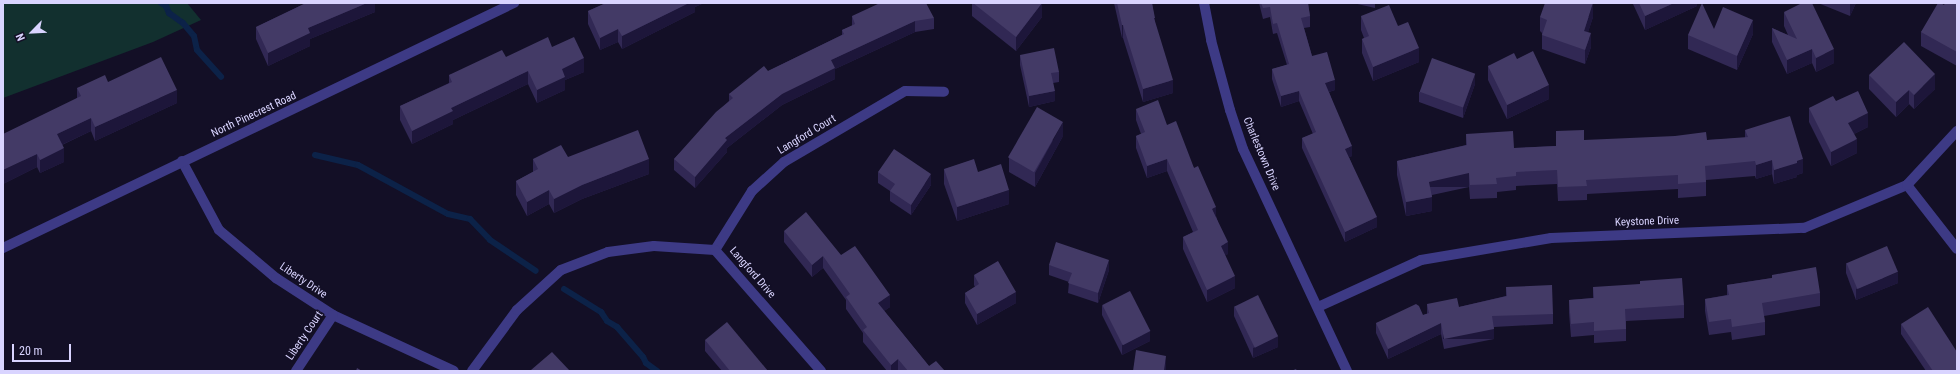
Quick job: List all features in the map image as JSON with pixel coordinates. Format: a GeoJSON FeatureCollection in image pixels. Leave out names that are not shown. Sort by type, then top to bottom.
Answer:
{"type":"FeatureCollection","features":[{"type":"Feature","properties":{"kind":"street","name":"North Pinecrest Road"},"geometry":{"type":"LineString","coordinates":[[3,248],[514,3]]}},
{"type":"Feature","properties":{"kind":"street","name":"Charlestown Drive"},"geometry":{"type":"LineString","coordinates":[[1204,3],[1211,40],[1230,110],[1243,149],[1347,371]]}},
{"type":"Feature","properties":{"kind":"street","name":"Langford Court"},"geometry":{"type":"LineString","coordinates":[[715,250],[752,191],[784,162],[905,91],[944,92]]}},
{"type":"Feature","properties":{"kind":"street","name":"Keystone Drive"},"geometry":{"type":"LineString","coordinates":[[1318,307],[1422,260],[1551,238],[1804,228],[1907,185],[1957,131]]}},
{"type":"Feature","properties":{"kind":"street","name":"Liberty Drive"},"geometry":{"type":"LineString","coordinates":[[182,161],[219,230],[276,278],[333,315],[454,371]]}},
{"type":"Feature","properties":{"kind":"street"},"geometry":{"type":"LineString","coordinates":[[1907,185],[1957,249]]}},
{"type":"Feature","properties":{"kind":"street","name":"Langford Drive"},"geometry":{"type":"LineString","coordinates":[[472,371],[517,310],[561,270],[608,252],[654,246],[715,250],[821,371]]}},
{"type":"Feature","properties":{"kind":"street","name":"Liberty Court"},"geometry":{"type":"LineString","coordinates":[[296,371],[333,315]]}},
{"type":"Feature","properties":{"kind":"green space"},"geometry":{"type":"Polygon","coordinates":[[[3,3],[187,3],[201,20],[153,42],[3,98],[3,3]]]}},
{"type":"Feature","properties":{"kind":"building"},"geometry":{"type":"Polygon","coordinates":[[[306,3],[367,3],[308,28],[310,33],[268,53],[256,27],[306,3]]]}},
{"type":"Feature","properties":{"kind":"building"},"geometry":{"type":"Polygon","coordinates":[[[606,3],[689,3],[622,36],[618,29],[600,38],[588,11],[606,3]]]}},
{"type":"Feature","properties":{"kind":"building"},"geometry":{"type":"Polygon","coordinates":[[[880,3],[926,3],[934,18],[915,21],[831,60],[835,68],[782,94],[725,138],[727,140],[695,177],[674,159],[716,112],[733,98],[729,94],[764,66],[768,71],[844,34],[842,30],[855,24],[852,16],[880,3]]]}},
{"type":"Feature","properties":{"kind":"building"},"geometry":{"type":"Polygon","coordinates":[[[973,3],[1042,3],[1016,37],[973,3]]]}},
{"type":"Feature","properties":{"kind":"building"},"geometry":{"type":"Polygon","coordinates":[[[1117,3],[1152,3],[1154,18],[1173,80],[1143,89],[1122,25],[1117,3]]]}},
{"type":"Feature","properties":{"kind":"building"},"geometry":{"type":"Polygon","coordinates":[[[1261,3],[1308,3],[1310,16],[1301,18],[1312,56],[1327,52],[1335,80],[1325,83],[1352,146],[1345,149],[1377,217],[1345,232],[1302,138],[1316,132],[1299,91],[1281,96],[1272,69],[1289,64],[1277,23],[1273,24],[1270,7],[1263,8],[1261,3]]]}},
{"type":"Feature","properties":{"kind":"building"},"geometry":{"type":"Polygon","coordinates":[[[1545,3],[1593,3],[1584,31],[1591,33],[1585,50],[1542,35],[1547,20],[1540,17],[1545,3]]]}},
{"type":"Feature","properties":{"kind":"building"},"geometry":{"type":"Polygon","coordinates":[[[1639,3],[1674,3],[1645,16],[1639,3]]]}},
{"type":"Feature","properties":{"kind":"building"},"geometry":{"type":"Polygon","coordinates":[[[1702,3],[1714,29],[1723,7],[1753,20],[1737,56],[1688,35],[1702,3]]]}},
{"type":"Feature","properties":{"kind":"building"},"geometry":{"type":"Polygon","coordinates":[[[1802,3],[1812,3],[1834,49],[1816,58],[1812,49],[1787,60],[1772,28],[1797,39],[1784,12],[1802,3]]]}},
{"type":"Feature","properties":{"kind":"building"},"geometry":{"type":"Polygon","coordinates":[[[1938,3],[1944,5],[1945,3],[1957,3],[1957,52],[1921,32],[1938,3]]]}},
{"type":"Feature","properties":{"kind":"building"},"geometry":{"type":"Polygon","coordinates":[[[1389,5],[1398,26],[1408,22],[1419,48],[1373,67],[1362,39],[1369,36],[1361,16],[1389,5]]]}},
{"type":"Feature","properties":{"kind":"building"},"geometry":{"type":"Polygon","coordinates":[[[548,37],[552,47],[574,37],[584,58],[562,69],[565,77],[537,90],[528,71],[451,108],[453,111],[412,131],[400,106],[452,82],[449,75],[502,50],[506,57],[548,37]]]}},
{"type":"Feature","properties":{"kind":"building"},"geometry":{"type":"Polygon","coordinates":[[[1904,42],[1935,74],[1914,95],[1909,90],[1896,102],[1869,75],[1904,42]]]}},
{"type":"Feature","properties":{"kind":"building"},"geometry":{"type":"Polygon","coordinates":[[[1054,48],[1059,72],[1051,73],[1055,91],[1029,96],[1020,55],[1054,48]]]}},
{"type":"Feature","properties":{"kind":"building"},"geometry":{"type":"Polygon","coordinates":[[[1533,51],[1549,85],[1507,105],[1488,66],[1514,53],[1517,59],[1533,51]]]}},
{"type":"Feature","properties":{"kind":"building"},"geometry":{"type":"Polygon","coordinates":[[[161,57],[177,90],[95,127],[91,118],[57,134],[64,148],[40,160],[37,154],[3,170],[3,134],[81,96],[77,88],[105,75],[108,82],[161,57]]]}},
{"type":"Feature","properties":{"kind":"building"},"geometry":{"type":"Polygon","coordinates":[[[1432,58],[1475,74],[1463,108],[1420,92],[1432,58]]]}},
{"type":"Feature","properties":{"kind":"building"},"geometry":{"type":"Polygon","coordinates":[[[1858,91],[1868,113],[1848,123],[1857,139],[1831,152],[1809,108],[1833,96],[1836,101],[1858,91]]]}},
{"type":"Feature","properties":{"kind":"building"},"geometry":{"type":"Polygon","coordinates":[[[1158,100],[1167,125],[1176,121],[1194,168],[1198,166],[1216,207],[1212,209],[1228,242],[1221,246],[1235,276],[1207,290],[1183,237],[1198,230],[1167,159],[1147,166],[1136,136],[1145,132],[1136,109],[1158,100]]]}},
{"type":"Feature","properties":{"kind":"building"},"geometry":{"type":"Polygon","coordinates":[[[1037,107],[1063,122],[1034,172],[1008,157],[1037,107]]]}},
{"type":"Feature","properties":{"kind":"building"},"geometry":{"type":"Polygon","coordinates":[[[1790,116],[1803,159],[1797,161],[1797,163],[1774,170],[1772,160],[1756,165],[1755,161],[1705,166],[1706,182],[1678,184],[1678,175],[1586,180],[1587,186],[1558,187],[1557,170],[1516,172],[1516,176],[1496,178],[1497,184],[1470,185],[1469,173],[1429,182],[1432,197],[1406,202],[1397,161],[1467,145],[1466,134],[1513,131],[1514,148],[1556,146],[1556,131],[1584,130],[1584,140],[1675,136],[1706,132],[1707,140],[1748,137],[1745,130],[1790,116]]]}},
{"type":"Feature","properties":{"kind":"building"},"geometry":{"type":"Polygon","coordinates":[[[638,130],[649,159],[582,185],[554,199],[549,190],[527,202],[516,181],[538,169],[533,159],[561,145],[568,157],[638,130]]]}},
{"type":"Feature","properties":{"kind":"building"},"geometry":{"type":"Polygon","coordinates":[[[894,149],[931,174],[911,205],[890,191],[895,184],[878,172],[894,149]]]}},
{"type":"Feature","properties":{"kind":"building"},"geometry":{"type":"Polygon","coordinates":[[[974,159],[978,172],[1001,164],[1009,190],[957,207],[944,169],[974,159]]]}},
{"type":"Feature","properties":{"kind":"building"},"geometry":{"type":"Polygon","coordinates":[[[806,212],[841,255],[855,246],[890,295],[878,303],[929,366],[936,361],[945,371],[908,371],[898,359],[891,365],[863,330],[867,327],[846,297],[850,294],[823,256],[812,265],[784,231],[806,212]]]}},
{"type":"Feature","properties":{"kind":"building"},"geometry":{"type":"Polygon","coordinates":[[[1056,242],[1109,260],[1098,293],[1068,283],[1072,273],[1049,265],[1056,242]]]}},
{"type":"Feature","properties":{"kind":"building"},"geometry":{"type":"Polygon","coordinates":[[[1887,246],[1898,272],[1857,289],[1846,263],[1887,246]]]}},
{"type":"Feature","properties":{"kind":"building"},"geometry":{"type":"Polygon","coordinates":[[[998,261],[1016,292],[977,314],[965,293],[979,284],[974,275],[998,261]]]}},
{"type":"Feature","properties":{"kind":"building"},"geometry":{"type":"Polygon","coordinates":[[[1816,267],[1820,293],[1762,303],[1765,322],[1732,327],[1731,319],[1709,322],[1705,299],[1729,295],[1727,285],[1772,278],[1772,275],[1816,267]]]}},
{"type":"Feature","properties":{"kind":"building"},"geometry":{"type":"Polygon","coordinates":[[[1682,278],[1684,305],[1625,309],[1626,329],[1594,331],[1594,322],[1571,324],[1569,300],[1594,298],[1593,287],[1640,284],[1640,281],[1682,278]]]}},
{"type":"Feature","properties":{"kind":"building"},"geometry":{"type":"Polygon","coordinates":[[[1552,285],[1553,314],[1492,316],[1494,329],[1444,339],[1441,323],[1388,349],[1376,323],[1416,304],[1419,306],[1423,315],[1429,313],[1427,304],[1457,298],[1459,307],[1507,296],[1506,287],[1552,285]]]}},
{"type":"Feature","properties":{"kind":"building"},"geometry":{"type":"Polygon","coordinates":[[[1130,291],[1150,331],[1123,345],[1102,305],[1130,291]]]}},
{"type":"Feature","properties":{"kind":"building"},"geometry":{"type":"Polygon","coordinates":[[[1258,295],[1278,336],[1255,348],[1235,306],[1258,295]]]}},
{"type":"Feature","properties":{"kind":"building"},"geometry":{"type":"Polygon","coordinates":[[[1928,307],[1957,352],[1957,371],[1933,371],[1901,324],[1928,307]]]}},
{"type":"Feature","properties":{"kind":"building"},"geometry":{"type":"Polygon","coordinates":[[[727,322],[768,371],[730,371],[705,340],[727,322]]]}},
{"type":"Feature","properties":{"kind":"building"},"geometry":{"type":"Polygon","coordinates":[[[1136,350],[1166,356],[1164,371],[1133,371],[1136,350]]]}},
{"type":"Feature","properties":{"kind":"building"},"geometry":{"type":"Polygon","coordinates":[[[552,352],[570,371],[531,370],[552,352]]]}},
{"type":"Feature","properties":{"kind":"waterway"},"geometry":{"type":"LineString","coordinates":[[161,3],[166,6],[169,13],[183,23],[194,36],[197,50],[221,77]]}},
{"type":"Feature","properties":{"kind":"waterway"},"geometry":{"type":"LineString","coordinates":[[315,155],[358,165],[448,214],[470,219],[490,240],[536,271]]}},
{"type":"Feature","properties":{"kind":"waterway"},"geometry":{"type":"LineString","coordinates":[[564,289],[601,312],[607,321],[617,327],[643,357],[646,363],[657,371]]}}]}
